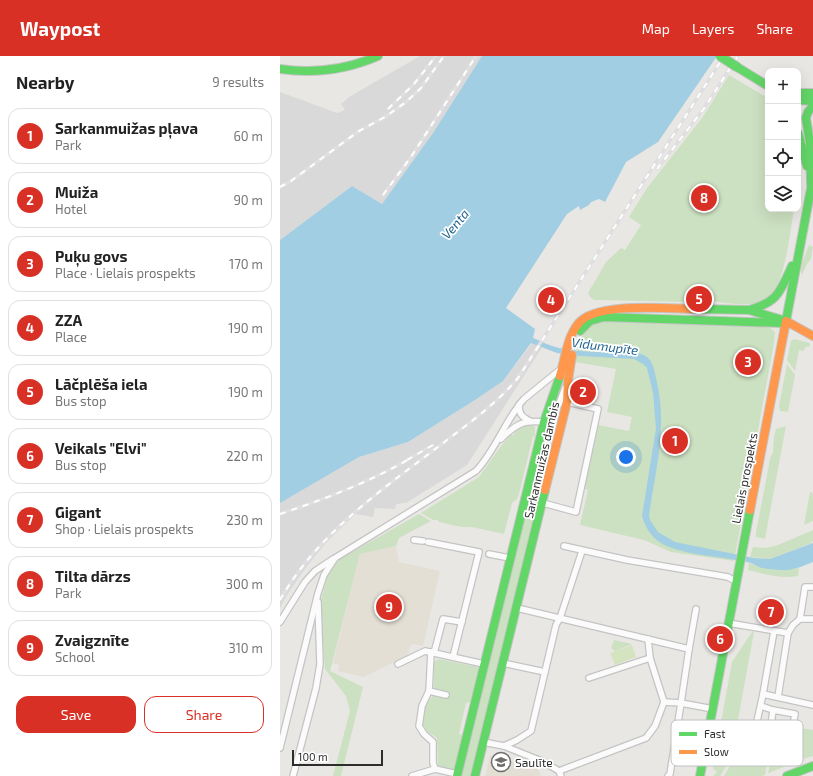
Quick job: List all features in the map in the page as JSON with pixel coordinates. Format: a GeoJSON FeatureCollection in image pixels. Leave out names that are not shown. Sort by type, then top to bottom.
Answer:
{"type":"FeatureCollection","features":[{"type":"Feature","properties":{"kind":"main road"},"geometry":{"type":"LineString","coordinates":[[280,69],[308,73],[328,72],[350,67],[378,56]]}},
{"type":"Feature","properties":{"kind":"main road"},"geometry":{"type":"LineString","coordinates":[[720,56],[765,84]]}},
{"type":"Feature","properties":{"kind":"main road"},"geometry":{"type":"LineString","coordinates":[[801,94],[813,93]]}},
{"type":"Feature","properties":{"kind":"main road"},"geometry":{"type":"LineString","coordinates":[[801,100],[813,101]]}},
{"type":"Feature","properties":{"kind":"main road"},"geometry":{"type":"LineString","coordinates":[[806,118],[808,112],[813,106]]}},
{"type":"Feature","properties":{"kind":"main road"},"geometry":{"type":"LineString","coordinates":[[801,110],[806,118],[807,127],[811,133],[812,181]]}},
{"type":"Feature","properties":{"kind":"main road"},"geometry":{"type":"LineString","coordinates":[[800,140],[812,181]]}},
{"type":"Feature","properties":{"kind":"main road","name":"Lielais prospekts"},"geometry":{"type":"LineString","coordinates":[[711,720],[812,181]]}},
{"type":"Feature","properties":{"kind":"main road"},"geometry":{"type":"LineString","coordinates":[[750,310],[767,305],[774,301],[780,294],[799,250]]}},
{"type":"Feature","properties":{"kind":"main road","name":"Sarkanmuižas dambis"},"geometry":{"type":"LineString","coordinates":[[457,775],[544,422],[566,362],[572,342],[573,331],[579,322],[592,312],[604,309],[750,310]]}},
{"type":"Feature","properties":{"kind":"main road"},"geometry":{"type":"LineString","coordinates":[[750,310],[786,321],[813,336]]}},
{"type":"Feature","properties":{"kind":"main road","name":"Sarkanmuižas dambis"},"geometry":{"type":"LineString","coordinates":[[572,342],[583,326],[590,321],[604,316],[780,323],[786,321]]}},
{"type":"Feature","properties":{"kind":"main road","name":"Sarkanmuižas dambis"},"geometry":{"type":"LineString","coordinates":[[475,776],[567,402],[568,380],[566,362]]}},
{"type":"Feature","properties":{"kind":"main road","name":"Lielais prospekts"},"geometry":{"type":"LineString","coordinates":[[700,776],[702,766]]}},
{"type":"Feature","properties":{"kind":"main road"},"geometry":{"type":"LineString","coordinates":[[786,776],[813,766]]}},
{"type":"Feature","properties":{"kind":"street"},"geometry":{"type":"LineString","coordinates":[[280,622],[305,582],[315,571],[467,478],[482,465],[519,405],[566,362]]}},
{"type":"Feature","properties":{"kind":"street"},"geometry":{"type":"LineString","coordinates":[[519,405],[519,411],[523,418],[530,421],[544,422],[559,404],[568,380]]}},
{"type":"Feature","properties":{"kind":"street"},"geometry":{"type":"LineString","coordinates":[[543,503],[576,512],[598,409],[567,402]]}},
{"type":"Feature","properties":{"kind":"street"},"geometry":{"type":"LineString","coordinates":[[495,444],[511,429],[530,421]]}},
{"type":"Feature","properties":{"kind":"street"},"geometry":{"type":"LineString","coordinates":[[414,540],[510,558]]}},
{"type":"Feature","properties":{"kind":"street"},"geometry":{"type":"LineString","coordinates":[[564,546],[582,551],[728,577],[736,582]]}},
{"type":"Feature","properties":{"kind":"street"},"geometry":{"type":"LineString","coordinates":[[504,746],[531,731],[556,625],[560,618],[582,551]]}},
{"type":"Feature","properties":{"kind":"street"},"geometry":{"type":"LineString","coordinates":[[453,657],[462,622],[484,553]]}},
{"type":"Feature","properties":{"kind":"street"},"geometry":{"type":"LineString","coordinates":[[280,748],[318,593],[324,575],[335,558]]}},
{"type":"Feature","properties":{"kind":"street"},"geometry":{"type":"LineString","coordinates":[[778,697],[788,633],[793,625],[800,619],[805,587],[813,587]]}},
{"type":"Feature","properties":{"kind":"street"},"geometry":{"type":"LineString","coordinates":[[293,776],[316,688],[320,664],[318,593]]}},
{"type":"Feature","properties":{"kind":"street"},"geometry":{"type":"LineString","coordinates":[[517,608],[689,649]]}},
{"type":"Feature","properties":{"kind":"street"},"geometry":{"type":"LineString","coordinates":[[678,720],[696,609]]}},
{"type":"Feature","properties":{"kind":"street"},"geometry":{"type":"LineString","coordinates":[[435,768],[433,763],[433,742],[424,734],[419,726],[422,706],[429,691],[433,652],[443,619],[462,622]]}},
{"type":"Feature","properties":{"kind":"street"},"geometry":{"type":"LineString","coordinates":[[800,619],[813,619]]}},
{"type":"Feature","properties":{"kind":"street"},"geometry":{"type":"LineString","coordinates":[[728,623],[788,633]]}},
{"type":"Feature","properties":{"kind":"street"},"geometry":{"type":"LineString","coordinates":[[758,720],[774,631]]}},
{"type":"Feature","properties":{"kind":"street"},"geometry":{"type":"LineString","coordinates":[[483,742],[504,746],[544,762],[560,773],[646,738],[655,726],[664,702],[650,658],[648,639]]}},
{"type":"Feature","properties":{"kind":"street"},"geometry":{"type":"LineString","coordinates":[[398,664],[425,651],[484,664]]}},
{"type":"Feature","properties":{"kind":"street"},"geometry":{"type":"LineString","coordinates":[[589,678],[650,658]]}},
{"type":"Feature","properties":{"kind":"street"},"geometry":{"type":"LineString","coordinates":[[503,663],[545,672]]}},
{"type":"Feature","properties":{"kind":"street"},"geometry":{"type":"LineString","coordinates":[[429,691],[446,695]]}},
{"type":"Feature","properties":{"kind":"street"},"geometry":{"type":"LineString","coordinates":[[763,694],[813,705]]}},
{"type":"Feature","properties":{"kind":"street"},"geometry":{"type":"LineString","coordinates":[[664,702],[681,703],[713,709]]}},
{"type":"Feature","properties":{"kind":"street"},"geometry":{"type":"LineString","coordinates":[[761,706],[795,714],[794,720]]}},
{"type":"Feature","properties":{"kind":"street"},"geometry":{"type":"LineString","coordinates":[[772,720],[773,710]]}},
{"type":"Feature","properties":{"kind":"street"},"geometry":{"type":"LineString","coordinates":[[668,776],[670,774],[671,766]]}},
{"type":"Feature","properties":{"kind":"street"},"geometry":{"type":"LineString","coordinates":[[412,776],[435,768],[457,775]]}},
{"type":"Feature","properties":{"kind":"shaded area"},"geometry":{"type":"Polygon","coordinates":[[[420,56],[482,56],[433,133],[382,204],[352,186],[280,240],[280,92],[337,113],[345,110],[341,104],[349,97],[420,56]]]}},
{"type":"Feature","properties":{"kind":"shaded area"},"geometry":{"type":"Polygon","coordinates":[[[532,343],[543,346],[467,465],[406,503],[396,504],[395,509],[375,508],[373,517],[355,514],[326,543],[307,566],[280,608],[280,503],[359,457],[408,442],[475,400],[503,381],[532,343]]]}},
{"type":"Feature","properties":{"kind":"shaded area"},"geometry":{"type":"Polygon","coordinates":[[[396,546],[399,562],[440,571],[423,646],[413,644],[410,646],[408,655],[364,677],[338,671],[339,665],[333,663],[360,554],[396,546]]]}},
{"type":"Feature","properties":{"kind":"shaded area","name":"Saulīte"},"geometry":{"type":"Polygon","coordinates":[[[490,756],[538,768],[541,776],[485,776],[490,756]]]}},
{"type":"Feature","properties":{"kind":"green space"},"geometry":{"type":"Polygon","coordinates":[[[729,75],[765,96],[765,212],[794,212],[785,260],[777,286],[771,295],[764,301],[751,304],[705,300],[705,297],[696,297],[696,300],[684,302],[595,300],[588,293],[606,262],[621,248],[625,250],[641,225],[629,217],[647,188],[702,118],[729,75]]]}},
{"type":"Feature","properties":{"kind":"green space"},"geometry":{"type":"Polygon","coordinates":[[[809,245],[813,247],[811,259],[802,275],[801,268],[809,245]]]}},
{"type":"Feature","properties":{"kind":"green space"},"geometry":{"type":"Polygon","coordinates":[[[604,320],[769,327],[775,332],[734,561],[671,552],[644,540],[580,525],[588,490],[583,488],[598,425],[629,431],[632,417],[607,412],[616,369],[575,362],[582,336],[590,327],[604,320]]]}},
{"type":"Feature","properties":{"kind":"green space"},"geometry":{"type":"Polygon","coordinates":[[[794,339],[810,343],[810,346],[805,347],[804,351],[799,350],[795,371],[787,360],[791,341],[794,339]]]}},
{"type":"Feature","properties":{"kind":"green space"},"geometry":{"type":"Polygon","coordinates":[[[787,364],[795,375],[788,412],[780,411],[779,406],[787,364]]]}},
{"type":"Feature","properties":{"kind":"green space"},"geometry":{"type":"Polygon","coordinates":[[[532,424],[535,427],[535,437],[533,436],[518,498],[512,503],[504,534],[439,522],[438,520],[433,520],[421,513],[479,477],[501,446],[511,435],[514,435],[515,432],[513,432],[522,426],[532,424]]]}},
{"type":"Feature","properties":{"kind":"green space"},"geometry":{"type":"Polygon","coordinates":[[[786,426],[765,539],[756,537],[770,458],[773,452],[774,436],[776,429],[786,426]]]}},
{"type":"Feature","properties":{"kind":"green space"},"geometry":{"type":"Polygon","coordinates":[[[539,457],[546,458],[548,464],[473,776],[460,776],[539,457]]]}},
{"type":"Feature","properties":{"kind":"green space"},"geometry":{"type":"Polygon","coordinates":[[[810,492],[812,492],[813,496],[813,521],[804,525],[810,492]]]}},
{"type":"Feature","properties":{"kind":"green space"},"geometry":{"type":"Polygon","coordinates":[[[419,514],[431,521],[399,538],[396,546],[360,554],[330,671],[363,687],[341,776],[333,776],[350,711],[346,696],[325,669],[320,603],[329,571],[340,559],[419,514]]]}},
{"type":"Feature","properties":{"kind":"green space"},"geometry":{"type":"Polygon","coordinates":[[[813,530],[812,543],[770,559],[750,557],[753,547],[766,548],[778,545],[813,530]]]}},
{"type":"Feature","properties":{"kind":"green space"},"geometry":{"type":"Polygon","coordinates":[[[749,563],[760,567],[791,569],[799,568],[798,576],[779,576],[748,570],[749,563]]]}},
{"type":"Feature","properties":{"kind":"green space"},"geometry":{"type":"Polygon","coordinates":[[[752,632],[754,632],[738,720],[721,720],[732,662],[752,632]]]}},
{"type":"Feature","properties":{"kind":"green space"},"geometry":{"type":"Polygon","coordinates":[[[614,640],[632,644],[615,651],[611,648],[614,640]]]}},
{"type":"Feature","properties":{"kind":"green space"},"geometry":{"type":"Polygon","coordinates":[[[632,645],[636,657],[615,665],[610,653],[632,645]]]}},
{"type":"Feature","properties":{"kind":"green space"},"geometry":{"type":"Polygon","coordinates":[[[438,659],[478,667],[479,669],[471,702],[466,703],[459,734],[463,735],[454,771],[438,766],[437,738],[427,731],[423,725],[425,706],[432,697],[434,684],[433,663],[438,659]]]}},
{"type":"Feature","properties":{"kind":"green space"},"geometry":{"type":"Polygon","coordinates":[[[803,728],[813,730],[813,756],[803,759],[803,728]]]}},
{"type":"Feature","properties":{"kind":"green space"},"geometry":{"type":"Polygon","coordinates":[[[714,766],[726,766],[720,776],[713,776],[717,772],[713,769],[714,766]]]}},
{"type":"Feature","properties":{"kind":"green space"},"geometry":{"type":"Polygon","coordinates":[[[730,766],[767,766],[765,775],[761,776],[724,776],[730,766]]]}},
{"type":"Feature","properties":{"kind":"green space"},"geometry":{"type":"Polygon","coordinates":[[[770,766],[787,766],[768,773],[770,766]]]}},
{"type":"Feature","properties":{"kind":"water","name":"Venta"},"geometry":{"type":"Polygon","coordinates":[[[482,56],[717,56],[658,142],[626,162],[605,202],[599,199],[591,202],[589,205],[580,210],[579,206],[567,214],[506,308],[535,329],[533,338],[552,346],[583,351],[636,353],[645,355],[650,360],[655,374],[661,413],[660,446],[649,515],[650,520],[658,532],[675,542],[754,558],[770,559],[813,543],[813,562],[789,570],[761,568],[751,563],[677,550],[658,541],[648,530],[642,516],[656,428],[653,393],[647,368],[634,359],[580,356],[557,353],[531,343],[503,381],[475,400],[408,442],[359,457],[280,503],[280,240],[352,186],[382,204],[433,133],[482,56]]]}},
{"type":"Feature","properties":{"kind":"railway"},"geometry":{"type":"LineString","coordinates":[[388,109],[414,84],[436,56]]}},
{"type":"Feature","properties":{"kind":"railway"},"geometry":{"type":"LineString","coordinates":[[280,187],[291,181],[359,131],[385,117],[406,102],[421,88],[444,56]]}},
{"type":"Feature","properties":{"kind":"railway"},"geometry":{"type":"LineString","coordinates":[[383,195],[411,157],[476,56]]}},
{"type":"Feature","properties":{"kind":"railway"},"geometry":{"type":"LineString","coordinates":[[280,600],[296,575],[314,552],[334,531],[378,493],[466,426],[502,396],[518,378],[724,56]]}},
{"type":"Feature","properties":{"kind":"railway"},"geometry":{"type":"LineString","coordinates":[[657,169],[703,110],[738,56]]}},
{"type":"Feature","properties":{"kind":"railway"},"geometry":{"type":"LineString","coordinates":[[407,460],[433,445]]}},
{"type":"Feature","properties":{"kind":"railway"},"geometry":{"type":"LineString","coordinates":[[280,514],[380,475],[411,458]]}},
{"type":"Feature","properties":{"kind":"traffic: fast"},"geometry":{"type":"LineString","coordinates":[[280,69],[306,71],[330,70],[354,65],[378,56]]}},
{"type":"Feature","properties":{"kind":"traffic: fast"},"geometry":{"type":"LineString","coordinates":[[720,56],[737,67]]}},
{"type":"Feature","properties":{"kind":"traffic: fast"},"geometry":{"type":"LineString","coordinates":[[737,67],[765,84]]}},
{"type":"Feature","properties":{"kind":"traffic: fast"},"geometry":{"type":"LineString","coordinates":[[801,93],[813,93]]}},
{"type":"Feature","properties":{"kind":"traffic: fast"},"geometry":{"type":"LineString","coordinates":[[801,100],[813,101]]}},
{"type":"Feature","properties":{"kind":"traffic: fast"},"geometry":{"type":"LineString","coordinates":[[811,184],[810,143],[806,118],[808,112],[813,106]]}},
{"type":"Feature","properties":{"kind":"traffic: fast"},"geometry":{"type":"LineString","coordinates":[[800,140],[807,166]]}},
{"type":"Feature","properties":{"kind":"traffic: fast"},"geometry":{"type":"LineString","coordinates":[[786,321],[813,178]]}},
{"type":"Feature","properties":{"kind":"traffic: fast"},"geometry":{"type":"LineString","coordinates":[[749,310],[759,307],[777,295],[792,266]]}},
{"type":"Feature","properties":{"kind":"traffic: fast"},"geometry":{"type":"LineString","coordinates":[[698,309],[749,310],[786,321]]}},
{"type":"Feature","properties":{"kind":"traffic: fast"},"geometry":{"type":"LineString","coordinates":[[580,331],[590,321],[604,317],[781,323]]}},
{"type":"Feature","properties":{"kind":"traffic: fast"},"geometry":{"type":"LineString","coordinates":[[457,776],[544,422],[560,376]]}},
{"type":"Feature","properties":{"kind":"traffic: fast"},"geometry":{"type":"LineString","coordinates":[[475,776],[545,490]]}},
{"type":"Feature","properties":{"kind":"traffic: fast"},"geometry":{"type":"LineString","coordinates":[[711,720],[750,510]]}},
{"type":"Feature","properties":{"kind":"traffic: fast"},"geometry":{"type":"LineString","coordinates":[[700,776],[702,766]]}},
{"type":"Feature","properties":{"kind":"traffic: fast"},"geometry":{"type":"LineString","coordinates":[[787,776],[813,766]]}},
{"type":"Feature","properties":{"kind":"traffic: slow"},"geometry":{"type":"LineString","coordinates":[[560,376],[571,336],[578,324],[587,317],[600,312],[616,309],[698,309]]}},
{"type":"Feature","properties":{"kind":"traffic: slow"},"geometry":{"type":"LineString","coordinates":[[750,510],[786,321],[813,336]]}},
{"type":"Feature","properties":{"kind":"traffic: slow"},"geometry":{"type":"LineString","coordinates":[[545,490],[567,402],[568,380],[572,355]]}},
{"type":"Feature","properties":{"kind":"place","name":"Tilta dārzs"},"geometry":{"type":"Point","coordinates":[704,198]}},
{"type":"Feature","properties":{"kind":"place","name":"Lāčplēša iela"},"geometry":{"type":"Point","coordinates":[699,299]}},
{"type":"Feature","properties":{"kind":"place","name":"ZZA"},"geometry":{"type":"Point","coordinates":[551,300]}},
{"type":"Feature","properties":{"kind":"place","name":"Puķu govs"},"geometry":{"type":"Point","coordinates":[748,362]}},
{"type":"Feature","properties":{"kind":"place","name":"Muiža"},"geometry":{"type":"Point","coordinates":[583,392]}},
{"type":"Feature","properties":{"kind":"place","name":"Sarkanmuižas pļava"},"geometry":{"type":"Point","coordinates":[675,441]}},
{"type":"Feature","properties":{"kind":"place","name":"Zvaigznīte"},"geometry":{"type":"Point","coordinates":[389,607]}},
{"type":"Feature","properties":{"kind":"place","name":"Gigant"},"geometry":{"type":"Point","coordinates":[771,612]}},
{"type":"Feature","properties":{"kind":"place","name":"Veikals \"Elvi\""},"geometry":{"type":"Point","coordinates":[720,639]}},
{"type":"Feature","properties":{"kind":"place","name":"Saulīte"},"geometry":{"type":"Point","coordinates":[501,762]}},
{"type":"Feature","properties":{"kind":"water label","name":"Vidumupīte"},"geometry":{"type":"Point","coordinates":[605,346]}}]}
